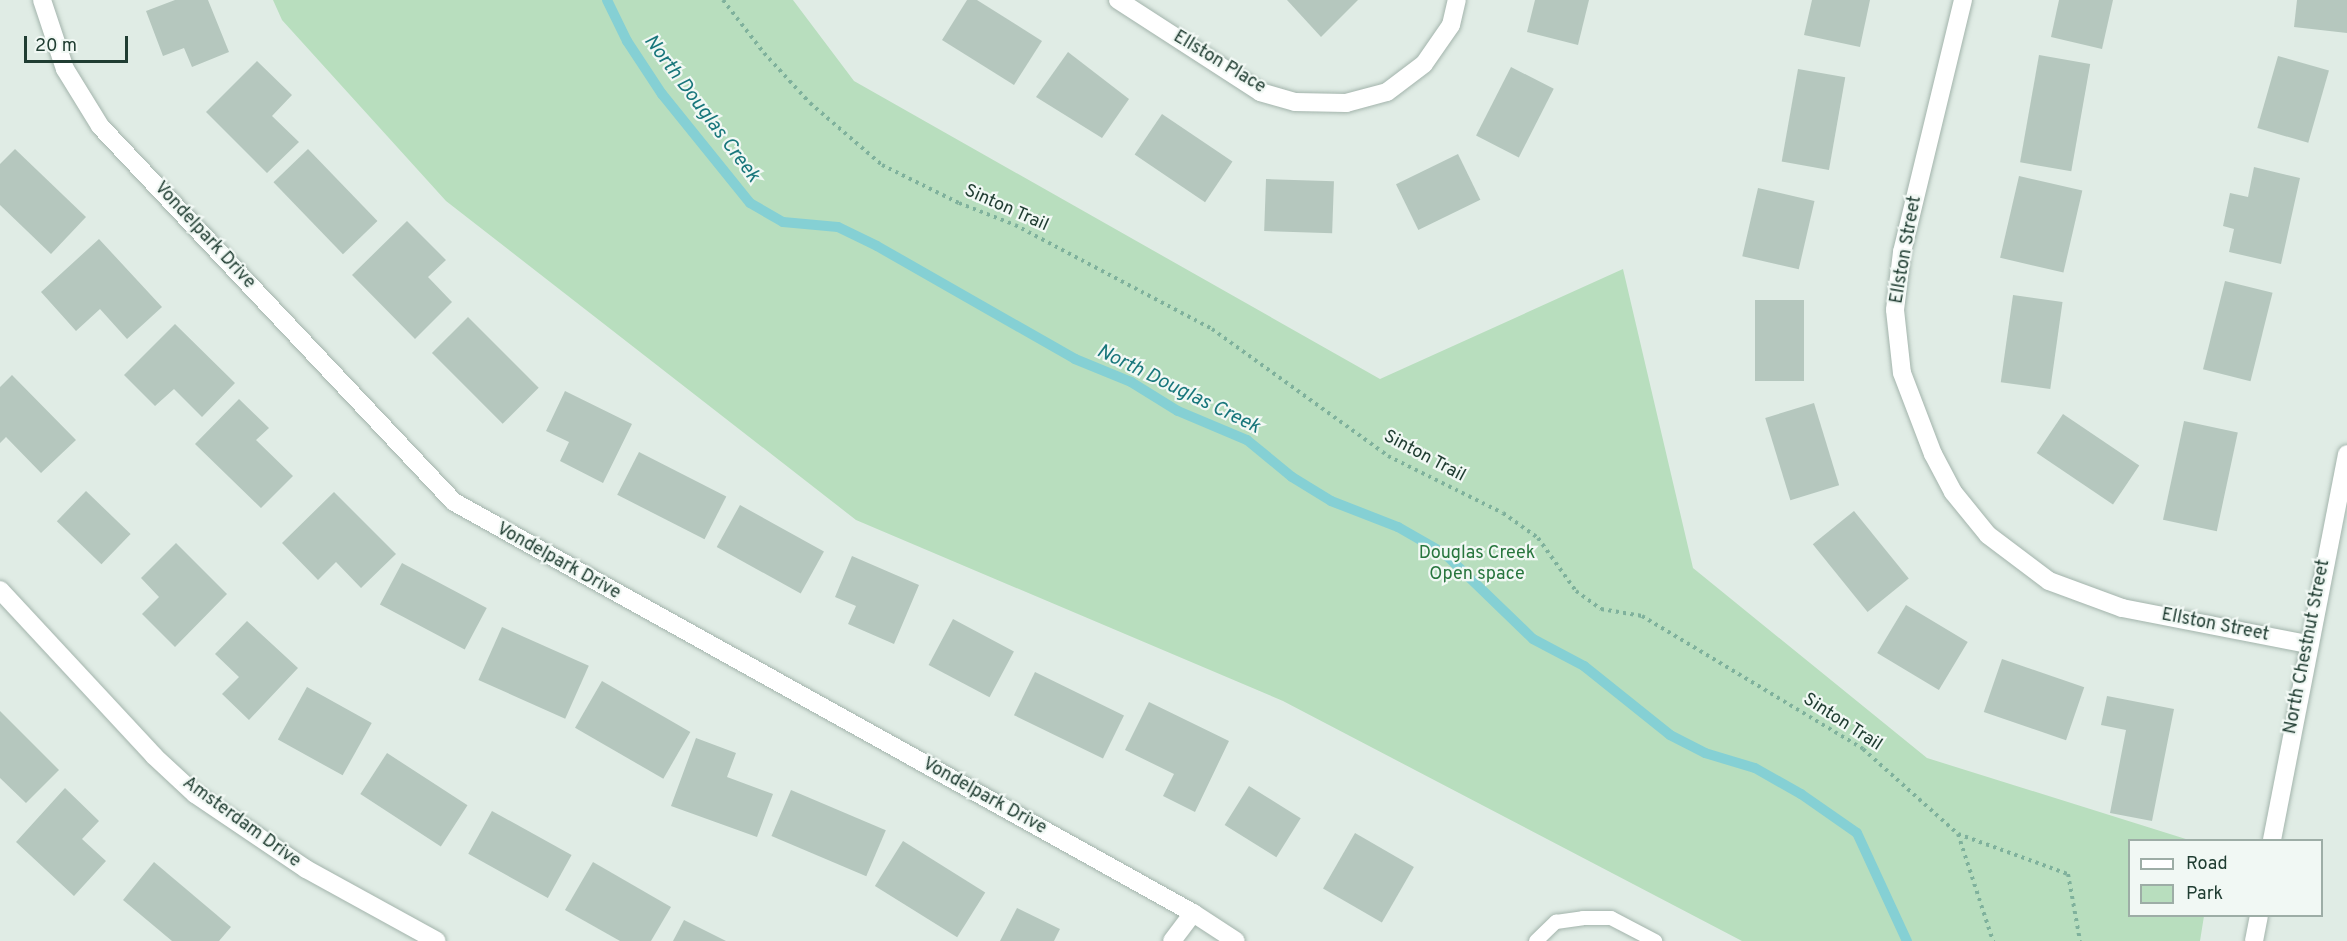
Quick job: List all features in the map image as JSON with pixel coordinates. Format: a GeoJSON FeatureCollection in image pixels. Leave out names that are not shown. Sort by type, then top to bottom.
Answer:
{"type":"FeatureCollection","features":[{"type":"Feature","properties":{"kind":"street","name":"Vondelpark Drive"},"geometry":{"type":"LineString","coordinates":[[42,0],[65,69],[100,126],[454,502],[1193,913],[1236,941]]}},
{"type":"Feature","properties":{"kind":"street","name":"Ellston Place"},"geometry":{"type":"LineString","coordinates":[[1118,0],[1260,92],[1295,102],[1346,103],[1387,92],[1424,64],[1451,25],[1457,0]]}},
{"type":"Feature","properties":{"kind":"street","name":"Ellston Street"},"geometry":{"type":"LineString","coordinates":[[1963,0],[1902,252],[1895,310],[1902,373],[1943,473],[1988,535],[2049,581],[2122,608],[2308,644]]}},
{"type":"Feature","properties":{"kind":"street","name":"North Chestnut Street"},"geometry":{"type":"LineString","coordinates":[[2272,839],[2308,644],[2347,454]]}},
{"type":"Feature","properties":{"kind":"street","name":"Amsterdam Drive"},"geometry":{"type":"LineString","coordinates":[[0,590],[154,756],[195,794],[306,869],[436,941]]}},
{"type":"Feature","properties":{"kind":"street"},"geometry":{"type":"LineString","coordinates":[[1172,941],[1193,913]]}},
{"type":"Feature","properties":{"kind":"street"},"geometry":{"type":"LineString","coordinates":[[2254,941],[2259,917]]}},
{"type":"Feature","properties":{"kind":"lane"},"geometry":{"type":"LineString","coordinates":[[1536,941],[1556,922],[1583,918],[1611,918],[1655,941]]}},
{"type":"Feature","properties":{"kind":"path","name":"Sinton Trail"},"geometry":{"type":"LineString","coordinates":[[723,0],[764,53],[810,103],[882,165],[958,203],[1015,225],[1212,329],[1388,456],[1503,513],[1538,537],[1576,591],[1601,609],[1642,616],[1863,749],[1958,834],[2068,874],[2080,941]]}},
{"type":"Feature","properties":{"kind":"path"},"geometry":{"type":"LineString","coordinates":[[1958,834],[1993,941]]}},
{"type":"Feature","properties":{"kind":"green space","name":"Douglas Creek Open space"},"geometry":{"type":"Polygon","coordinates":[[[273,0],[793,0],[854,81],[1380,379],[1623,269],[1693,568],[1927,758],[2186,839],[2128,839],[2128,917],[2204,917],[2200,941],[1742,941],[1283,701],[856,520],[446,201],[282,20],[273,0]]]}},
{"type":"Feature","properties":{"kind":"building"},"geometry":{"type":"Polygon","coordinates":[[[175,0],[208,0],[229,52],[192,67],[184,48],[163,56],[146,11],[175,0]]]}},
{"type":"Feature","properties":{"kind":"building"},"geometry":{"type":"Polygon","coordinates":[[[967,0],[977,0],[1042,41],[1014,85],[942,40],[967,0]]]}},
{"type":"Feature","properties":{"kind":"building"},"geometry":{"type":"Polygon","coordinates":[[[1287,0],[1358,0],[1321,37],[1287,0]]]}},
{"type":"Feature","properties":{"kind":"building"},"geometry":{"type":"Polygon","coordinates":[[[1535,0],[1589,0],[1578,45],[1527,32],[1535,0]]]}},
{"type":"Feature","properties":{"kind":"building"},"geometry":{"type":"Polygon","coordinates":[[[1812,0],[1870,0],[1860,47],[1804,35],[1812,0]]]}},
{"type":"Feature","properties":{"kind":"building"},"geometry":{"type":"Polygon","coordinates":[[[2059,0],[2113,0],[2102,49],[2051,37],[2059,0]]]}},
{"type":"Feature","properties":{"kind":"building"},"geometry":{"type":"Polygon","coordinates":[[[2297,0],[2347,0],[2347,33],[2294,27],[2297,0]]]}},
{"type":"Feature","properties":{"kind":"building"},"geometry":{"type":"Polygon","coordinates":[[[1068,52],[1129,99],[1102,138],[1036,97],[1068,52]]]}},
{"type":"Feature","properties":{"kind":"building"},"geometry":{"type":"Polygon","coordinates":[[[2039,55],[2090,64],[2071,171],[2020,162],[2039,55]]]}},
{"type":"Feature","properties":{"kind":"building"},"geometry":{"type":"Polygon","coordinates":[[[2278,56],[2329,71],[2308,143],[2257,128],[2278,56]]]}},
{"type":"Feature","properties":{"kind":"building"},"geometry":{"type":"Polygon","coordinates":[[[257,61],[292,95],[272,116],[299,142],[267,173],[206,112],[257,61]]]}},
{"type":"Feature","properties":{"kind":"building"},"geometry":{"type":"Polygon","coordinates":[[[1511,67],[1554,89],[1519,157],[1476,136],[1511,67]]]}},
{"type":"Feature","properties":{"kind":"building"},"geometry":{"type":"Polygon","coordinates":[[[1798,69],[1845,77],[1829,170],[1782,162],[1798,69]]]}},
{"type":"Feature","properties":{"kind":"building"},"geometry":{"type":"Polygon","coordinates":[[[1162,114],[1232,162],[1205,202],[1135,155],[1162,114]]]}},
{"type":"Feature","properties":{"kind":"building"},"geometry":{"type":"Polygon","coordinates":[[[15,149],[86,217],[51,254],[0,205],[0,164],[15,149]]]}},
{"type":"Feature","properties":{"kind":"building"},"geometry":{"type":"Polygon","coordinates":[[[308,149],[377,221],[343,254],[273,182],[308,149]]]}},
{"type":"Feature","properties":{"kind":"building"},"geometry":{"type":"Polygon","coordinates":[[[1458,154],[1480,200],[1418,230],[1396,184],[1458,154]]]}},
{"type":"Feature","properties":{"kind":"building"},"geometry":{"type":"Polygon","coordinates":[[[2254,167],[2300,178],[2281,264],[2229,252],[2234,229],[2223,226],[2230,193],[2248,197],[2254,167]]]}},
{"type":"Feature","properties":{"kind":"building"},"geometry":{"type":"Polygon","coordinates":[[[2019,176],[2082,191],[2063,272],[2000,258],[2019,176]]]}},
{"type":"Feature","properties":{"kind":"building"},"geometry":{"type":"Polygon","coordinates":[[[1266,179],[1334,181],[1332,233],[1264,231],[1266,179]]]}},
{"type":"Feature","properties":{"kind":"building"},"geometry":{"type":"Polygon","coordinates":[[[1758,188],[1815,201],[1799,269],[1742,256],[1758,188]]]}},
{"type":"Feature","properties":{"kind":"building"},"geometry":{"type":"Polygon","coordinates":[[[407,221],[446,260],[428,277],[452,302],[415,339],[352,275],[407,221]]]}},
{"type":"Feature","properties":{"kind":"building"},"geometry":{"type":"Polygon","coordinates":[[[99,239],[162,307],[127,339],[100,309],[76,331],[41,292],[99,239]]]}},
{"type":"Feature","properties":{"kind":"building"},"geometry":{"type":"Polygon","coordinates":[[[2225,281],[2273,293],[2251,381],[2203,369],[2225,281]]]}},
{"type":"Feature","properties":{"kind":"building"},"geometry":{"type":"Polygon","coordinates":[[[2013,295],[2063,302],[2050,389],[2001,382],[2013,295]]]}},
{"type":"Feature","properties":{"kind":"building"},"geometry":{"type":"Polygon","coordinates":[[[1755,300],[1804,300],[1804,381],[1755,381],[1755,300]]]}},
{"type":"Feature","properties":{"kind":"building"},"geometry":{"type":"Polygon","coordinates":[[[468,317],[539,388],[503,424],[432,353],[468,317]]]}},
{"type":"Feature","properties":{"kind":"building"},"geometry":{"type":"Polygon","coordinates":[[[175,324],[235,383],[202,417],[174,389],[155,406],[124,375],[175,324]]]}},
{"type":"Feature","properties":{"kind":"building"},"geometry":{"type":"Polygon","coordinates":[[[12,375],[76,440],[41,473],[6,437],[0,443],[0,387],[12,375]]]}},
{"type":"Feature","properties":{"kind":"building"},"geometry":{"type":"Polygon","coordinates":[[[565,391],[632,424],[603,483],[560,461],[569,442],[546,431],[565,391]]]}},
{"type":"Feature","properties":{"kind":"building"},"geometry":{"type":"Polygon","coordinates":[[[239,399],[269,428],[256,440],[293,476],[261,508],[195,444],[239,399]]]}},
{"type":"Feature","properties":{"kind":"building"},"geometry":{"type":"Polygon","coordinates":[[[1814,403],[1839,485],[1790,500],[1765,418],[1814,403]]]}},
{"type":"Feature","properties":{"kind":"building"},"geometry":{"type":"Polygon","coordinates":[[[2063,414],[2139,465],[2113,504],[2037,453],[2063,414]]]}},
{"type":"Feature","properties":{"kind":"building"},"geometry":{"type":"Polygon","coordinates":[[[2184,421],[2238,432],[2217,531],[2163,520],[2184,421]]]}},
{"type":"Feature","properties":{"kind":"building"},"geometry":{"type":"Polygon","coordinates":[[[639,452],[726,496],[705,539],[617,495],[639,452]]]}},
{"type":"Feature","properties":{"kind":"building"},"geometry":{"type":"Polygon","coordinates":[[[86,491],[131,534],[101,564],[57,521],[86,491]]]}},
{"type":"Feature","properties":{"kind":"building"},"geometry":{"type":"Polygon","coordinates":[[[334,492],[396,554],[361,588],[336,562],[318,580],[282,543],[334,492]]]}},
{"type":"Feature","properties":{"kind":"building"},"geometry":{"type":"Polygon","coordinates":[[[740,505],[824,552],[801,594],[717,547],[740,505]]]}},
{"type":"Feature","properties":{"kind":"building"},"geometry":{"type":"Polygon","coordinates":[[[1854,511],[1909,579],[1868,612],[1813,544],[1854,511]]]}},
{"type":"Feature","properties":{"kind":"building"},"geometry":{"type":"Polygon","coordinates":[[[176,543],[227,594],[175,647],[142,614],[159,597],[141,578],[176,543]]]}},
{"type":"Feature","properties":{"kind":"building"},"geometry":{"type":"Polygon","coordinates":[[[852,556],[919,585],[894,644],[848,624],[856,606],[835,597],[852,556]]]}},
{"type":"Feature","properties":{"kind":"building"},"geometry":{"type":"Polygon","coordinates":[[[402,563],[487,608],[465,650],[380,604],[402,563]]]}},
{"type":"Feature","properties":{"kind":"building"},"geometry":{"type":"Polygon","coordinates":[[[1906,605],[1968,642],[1939,690],[1877,653],[1906,605]]]}},
{"type":"Feature","properties":{"kind":"building"},"geometry":{"type":"Polygon","coordinates":[[[953,619],[1014,651],[990,697],[929,665],[953,619]]]}},
{"type":"Feature","properties":{"kind":"building"},"geometry":{"type":"Polygon","coordinates":[[[247,621],[298,668],[249,720],[222,694],[239,677],[215,654],[247,621]]]}},
{"type":"Feature","properties":{"kind":"building"},"geometry":{"type":"Polygon","coordinates":[[[502,627],[589,666],[565,719],[478,680],[502,627]]]}},
{"type":"Feature","properties":{"kind":"building"},"geometry":{"type":"Polygon","coordinates":[[[2002,659],[2084,687],[2066,740],[1984,712],[2002,659]]]}},
{"type":"Feature","properties":{"kind":"building"},"geometry":{"type":"Polygon","coordinates":[[[1035,672],[1124,715],[1103,759],[1014,715],[1035,672]]]}},
{"type":"Feature","properties":{"kind":"building"},"geometry":{"type":"Polygon","coordinates":[[[602,681],[690,732],[663,779],[575,728],[602,681]]]}},
{"type":"Feature","properties":{"kind":"building"},"geometry":{"type":"Polygon","coordinates":[[[307,687],[372,723],[343,775],[278,739],[307,687]]]}},
{"type":"Feature","properties":{"kind":"building"},"geometry":{"type":"Polygon","coordinates":[[[2107,696],[2174,709],[2152,821],[2110,813],[2126,730],[2101,725],[2107,696]]]}},
{"type":"Feature","properties":{"kind":"building"},"geometry":{"type":"Polygon","coordinates":[[[1149,702],[1229,741],[1195,812],[1163,796],[1174,774],[1125,750],[1149,702]]]}},
{"type":"Feature","properties":{"kind":"building"},"geometry":{"type":"Polygon","coordinates":[[[0,711],[59,770],[26,803],[0,778],[0,711]]]}},
{"type":"Feature","properties":{"kind":"building"},"geometry":{"type":"Polygon","coordinates":[[[696,738],[736,753],[727,777],[773,794],[757,837],[671,806],[696,738]]]}},
{"type":"Feature","properties":{"kind":"building"},"geometry":{"type":"Polygon","coordinates":[[[387,753],[468,805],[441,846],[360,794],[387,753]]]}},
{"type":"Feature","properties":{"kind":"building"},"geometry":{"type":"Polygon","coordinates":[[[1249,786],[1301,818],[1276,857],[1225,825],[1249,786]]]}},
{"type":"Feature","properties":{"kind":"building"},"geometry":{"type":"Polygon","coordinates":[[[65,788],[99,821],[82,839],[106,861],[74,896],[16,842],[65,788]]]}},
{"type":"Feature","properties":{"kind":"building"},"geometry":{"type":"Polygon","coordinates":[[[791,790],[886,830],[866,876],[771,836],[791,790]]]}},
{"type":"Feature","properties":{"kind":"building"},"geometry":{"type":"Polygon","coordinates":[[[492,811],[572,855],[548,898],[468,854],[492,811]]]}},
{"type":"Feature","properties":{"kind":"building"},"geometry":{"type":"Polygon","coordinates":[[[1355,833],[1414,867],[1382,922],[1323,888],[1355,833]]]}},
{"type":"Feature","properties":{"kind":"building"},"geometry":{"type":"Polygon","coordinates":[[[903,841],[985,892],[957,937],[875,886],[903,841]]]}},
{"type":"Feature","properties":{"kind":"building"},"geometry":{"type":"Polygon","coordinates":[[[154,862],[231,927],[219,941],[172,941],[123,900],[154,862]]]}},
{"type":"Feature","properties":{"kind":"building"},"geometry":{"type":"Polygon","coordinates":[[[593,862],[671,907],[651,941],[620,941],[565,910],[593,862]]]}},
{"type":"Feature","properties":{"kind":"building"},"geometry":{"type":"Polygon","coordinates":[[[1017,908],[1060,929],[1054,941],[1000,941],[1017,908]]]}},
{"type":"Feature","properties":{"kind":"building"},"geometry":{"type":"Polygon","coordinates":[[[684,920],[726,941],[673,941],[684,920]]]}},
{"type":"Feature","properties":{"kind":"waterway","name":"North Douglas Creek"},"geometry":{"type":"LineString","coordinates":[[607,0],[627,41],[662,94],[750,203],[783,222],[838,227],[877,246],[1075,359],[1131,382],[1178,411],[1247,440],[1292,477],[1331,501],[1398,527],[1445,554],[1533,639],[1584,666],[1670,735],[1705,753],[1755,768],[1801,794],[1857,833],[1907,941]]}}]}
